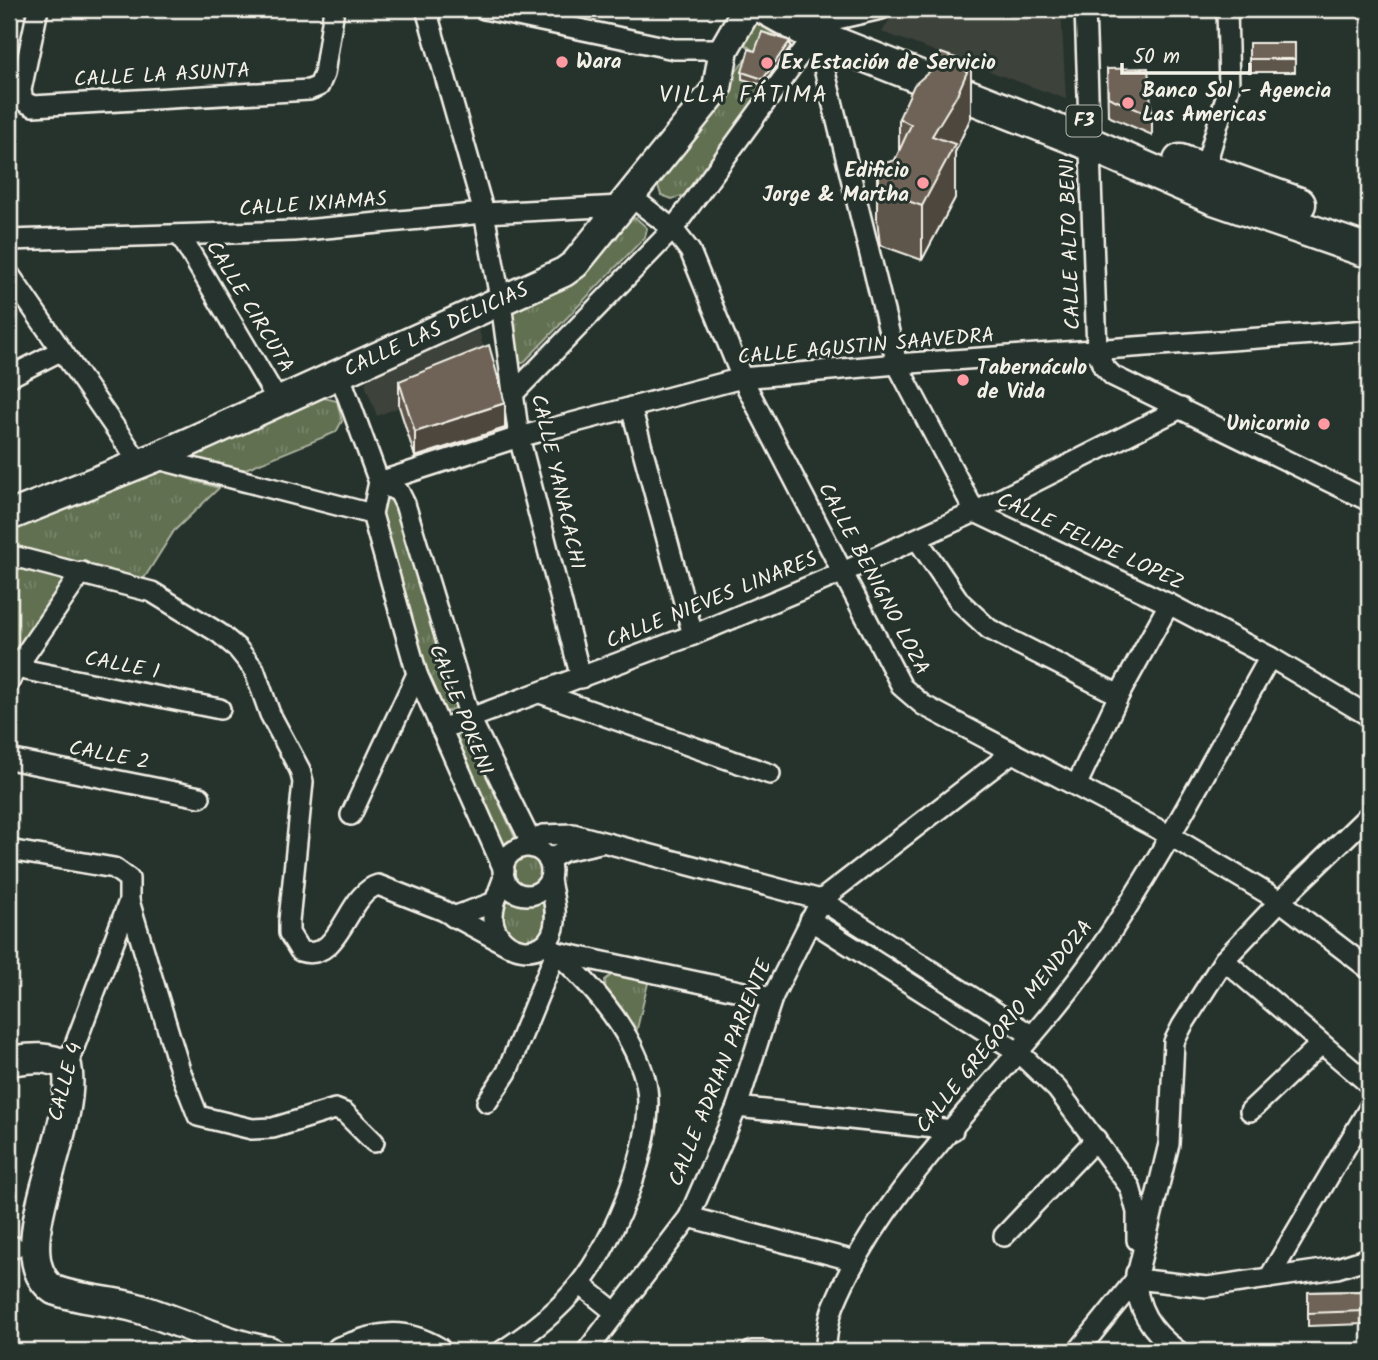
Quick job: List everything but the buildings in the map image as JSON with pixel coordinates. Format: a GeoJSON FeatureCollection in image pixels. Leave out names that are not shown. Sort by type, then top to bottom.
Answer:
{"type":"FeatureCollection","features":[{"type":"Feature","properties":{"kind":"main road","name":"F3"},"geometry":{"type":"LineString","coordinates":[[767,9],[813,22],[1090,133],[1369,230]]}},
{"type":"Feature","properties":{"kind":"main road","name":"F3"},"geometry":{"type":"LineString","coordinates":[[1090,133],[1214,198],[1362,249],[1369,247]]}},
{"type":"Feature","properties":{"kind":"street","name":"CALLE LA ASUNTA"},"geometry":{"type":"LineString","coordinates":[[38,9],[21,90],[23,101],[33,106],[309,90],[319,86],[324,74],[334,9]]}},
{"type":"Feature","properties":{"kind":"street","name":"CALLE YANACACHI"},"geometry":{"type":"LineString","coordinates":[[426,9],[484,213],[501,303],[519,437],[581,678]]}},
{"type":"Feature","properties":{"kind":"street"},"geometry":{"type":"LineString","coordinates":[[484,9],[674,49],[724,49]]}},
{"type":"Feature","properties":{"kind":"street","name":"CALLE LAS DELICIAS"},"geometry":{"type":"LineString","coordinates":[[9,516],[147,461],[339,373],[501,303],[575,264],[717,88],[724,49],[747,9]]}},
{"type":"Feature","properties":{"kind":"street"},"geometry":{"type":"LineString","coordinates":[[513,394],[673,229],[813,22],[880,9]]}},
{"type":"Feature","properties":{"kind":"street","name":"CALLE ALTO BENI"},"geometry":{"type":"LineString","coordinates":[[1085,9],[1097,351]]}},
{"type":"Feature","properties":{"kind":"street"},"geometry":{"type":"LineString","coordinates":[[1204,171],[1229,87],[1227,9]]}},
{"type":"Feature","properties":{"kind":"street","name":"CALLE FELIPE LOPEZ"},"geometry":{"type":"LineString","coordinates":[[813,22],[897,364],[975,512],[1169,604],[1270,657],[1369,716]]}},
{"type":"Feature","properties":{"kind":"street","name":"CALLE IXIAMAS"},"geometry":{"type":"LineString","coordinates":[[9,240],[294,231],[625,200]]}},
{"type":"Feature","properties":{"kind":"street"},"geometry":{"type":"LineString","coordinates":[[625,200],[673,229]]}},
{"type":"Feature","properties":{"kind":"street","name":"CALLE BENIGNO LOZA"},"geometry":{"type":"LineString","coordinates":[[673,229],[690,251],[742,378],[902,687],[923,705],[1077,784],[1280,901],[1369,968]]}},
{"type":"Feature","properties":{"kind":"street","name":"CALLE CIRCUTA"},"geometry":{"type":"LineString","coordinates":[[180,236],[278,401]]}},
{"type":"Feature","properties":{"kind":"street"},"geometry":{"type":"LineString","coordinates":[[9,275],[60,351],[147,461],[372,514]]}},
{"type":"Feature","properties":{"kind":"street","name":"CALLE AGUSTIN SAAVEDRA"},"geometry":{"type":"LineString","coordinates":[[379,482],[519,437],[742,378],[897,364],[1369,330]]}},
{"type":"Feature","properties":{"kind":"street"},"geometry":{"type":"LineString","coordinates":[[9,377],[60,351]]}},
{"type":"Feature","properties":{"kind":"street"},"geometry":{"type":"LineString","coordinates":[[1097,351],[1103,366],[1113,376],[1369,501]]}},
{"type":"Feature","properties":{"kind":"street","name":"CALLE POKENI"},"geometry":{"type":"LineString","coordinates":[[339,373],[379,482],[372,514],[417,674],[504,874]]}},
{"type":"Feature","properties":{"kind":"street"},"geometry":{"type":"LineString","coordinates":[[631,407],[693,635]]}},
{"type":"Feature","properties":{"kind":"street","name":"CALLE NIEVES LINARES"},"geometry":{"type":"LineString","coordinates":[[441,729],[693,635],[841,573],[975,512],[1181,408]]}},
{"type":"Feature","properties":{"kind":"street","name":"CALLE POKENI"},"geometry":{"type":"LineString","coordinates":[[379,482],[398,492],[409,516],[470,718],[536,855],[555,921],[551,948],[507,1072],[487,1102]]}},
{"type":"Feature","properties":{"kind":"street"},"geometry":{"type":"LineString","coordinates":[[917,539],[960,602],[989,629],[1119,695]]}},
{"type":"Feature","properties":{"kind":"street"},"geometry":{"type":"LineString","coordinates":[[9,555],[152,592],[219,634],[237,648],[254,669],[270,714],[300,770],[303,782],[289,921],[289,933],[300,951],[316,952],[328,945],[359,898],[378,885],[393,889],[509,946],[530,950],[551,948],[772,998]]}},
{"type":"Feature","properties":{"kind":"street"},"geometry":{"type":"LineString","coordinates":[[12,676],[82,572]]}},
{"type":"Feature","properties":{"kind":"street"},"geometry":{"type":"LineString","coordinates":[[1077,784],[1119,695],[1169,604]]}},
{"type":"Feature","properties":{"kind":"street","name":"CALLE GREGORIO MENDOZA"},"geometry":{"type":"LineString","coordinates":[[825,1351],[833,1306],[855,1261],[904,1189],[1018,1052],[1107,938],[1270,657]]}},
{"type":"Feature","properties":{"kind":"street"},"geometry":{"type":"LineString","coordinates":[[351,815],[417,674]]}},
{"type":"Feature","properties":{"kind":"street","name":"CALLE 1"},"geometry":{"type":"LineString","coordinates":[[12,676],[220,709]]}},
{"type":"Feature","properties":{"kind":"street"},"geometry":{"type":"LineString","coordinates":[[540,693],[770,774]]}},
{"type":"Feature","properties":{"kind":"street","name":"CALLE ADRIAN PARIENTE"},"geometry":{"type":"LineString","coordinates":[[586,1351],[689,1217],[737,1107],[772,998],[821,900],[1013,752]]}},
{"type":"Feature","properties":{"kind":"street","name":"CALLE 2"},"geometry":{"type":"LineString","coordinates":[[9,759],[200,797]]}},
{"type":"Feature","properties":{"kind":"street"},"geometry":{"type":"LineString","coordinates":[[1078,1351],[1136,1279],[1169,1143],[1174,1042],[1224,960],[1280,901],[1369,816]]}},
{"type":"Feature","properties":{"kind":"street"},"geometry":{"type":"LineString","coordinates":[[504,874],[510,888],[525,895],[540,891],[536,855],[553,832],[821,900],[1031,1035]]}},
{"type":"Feature","properties":{"kind":"street"},"geometry":{"type":"LineString","coordinates":[[509,946],[495,929],[495,902],[508,857],[564,851],[600,843]]}},
{"type":"Feature","properties":{"kind":"street","name":"CALLE 4"},"geometry":{"type":"LineString","coordinates":[[9,849],[114,868],[129,879],[129,901],[67,1066],[69,1085],[66,1103],[30,1183],[12,1248]]}},
{"type":"Feature","properties":{"kind":"street"},"geometry":{"type":"LineString","coordinates":[[129,901],[180,1070],[198,1116],[252,1129],[294,1124],[335,1109],[345,1113],[374,1142]]}},
{"type":"Feature","properties":{"kind":"street"},"geometry":{"type":"LineString","coordinates":[[453,917],[495,902]]}},
{"type":"Feature","properties":{"kind":"street"},"geometry":{"type":"LineString","coordinates":[[810,920],[1018,1052],[1057,1089],[1116,1164],[1135,1200],[1136,1279],[1146,1319],[1160,1338],[1178,1351]]}},
{"type":"Feature","properties":{"kind":"street"},"geometry":{"type":"LineString","coordinates":[[502,1351],[559,1307],[580,1284],[603,1246],[640,1159],[650,1104],[645,1077],[609,1011],[592,987],[551,948]]}},
{"type":"Feature","properties":{"kind":"street"},"geometry":{"type":"LineString","coordinates":[[1224,960],[1369,1084]]}},
{"type":"Feature","properties":{"kind":"street"},"geometry":{"type":"LineString","coordinates":[[1250,1111],[1321,1044]]}},
{"type":"Feature","properties":{"kind":"street"},"geometry":{"type":"LineString","coordinates":[[9,1061],[40,1057],[67,1066]]}},
{"type":"Feature","properties":{"kind":"street"},"geometry":{"type":"LineString","coordinates":[[737,1107],[953,1130]]}},
{"type":"Feature","properties":{"kind":"street"},"geometry":{"type":"LineString","coordinates":[[1269,1278],[1369,1108]]}},
{"type":"Feature","properties":{"kind":"street"},"geometry":{"type":"LineString","coordinates":[[1004,1236],[1096,1139]]}},
{"type":"Feature","properties":{"kind":"street"},"geometry":{"type":"LineString","coordinates":[[689,1217],[855,1261]]}},
{"type":"Feature","properties":{"kind":"street"},"geometry":{"type":"LineString","coordinates":[[12,1248],[20,1265],[34,1279],[54,1290],[137,1308],[270,1351]]}},
{"type":"Feature","properties":{"kind":"street"},"geometry":{"type":"LineString","coordinates":[[1136,1279],[1207,1287],[1337,1268],[1369,1258]]}},
{"type":"Feature","properties":{"kind":"street"},"geometry":{"type":"LineString","coordinates":[[580,1284],[616,1313]]}},
{"type":"Feature","properties":{"kind":"street"},"geometry":{"type":"LineString","coordinates":[[341,1351],[389,1337],[416,1340],[436,1351]]}},
{"type":"Feature","properties":{"kind":"street"},"geometry":{"type":"LineString","coordinates":[[752,1351],[764,1351]]}},
{"type":"Feature","properties":{"kind":"shaded area"},"geometry":{"type":"Polygon","coordinates":[[[955,9],[1061,9],[1066,99],[882,32],[891,17],[955,9]]]}},
{"type":"Feature","properties":{"kind":"shaded area"},"geometry":{"type":"Polygon","coordinates":[[[479,330],[489,370],[377,416],[365,384],[369,377],[479,330]]]}},
{"type":"Feature","properties":{"kind":"green space"},"geometry":{"type":"Polygon","coordinates":[[[751,18],[798,51],[685,195],[672,199],[661,195],[656,179],[752,50],[738,38],[751,18]]]}},
{"type":"Feature","properties":{"kind":"green space"},"geometry":{"type":"Polygon","coordinates":[[[636,218],[647,228],[645,237],[523,363],[514,360],[508,314],[626,220],[636,218]]]}},
{"type":"Feature","properties":{"kind":"green space"},"geometry":{"type":"Polygon","coordinates":[[[316,396],[337,401],[342,421],[336,432],[238,472],[186,458],[316,396]]]}},
{"type":"Feature","properties":{"kind":"green space"},"geometry":{"type":"Polygon","coordinates":[[[153,468],[219,488],[174,531],[141,583],[9,549],[9,529],[153,468]]]}},
{"type":"Feature","properties":{"kind":"green space"},"geometry":{"type":"Polygon","coordinates":[[[388,494],[394,497],[457,708],[443,713],[423,668],[377,502],[388,494]]]}},
{"type":"Feature","properties":{"kind":"green space"},"geometry":{"type":"Polygon","coordinates":[[[9,563],[73,578],[9,687],[9,563]]]}},
{"type":"Feature","properties":{"kind":"green space"},"geometry":{"type":"Polygon","coordinates":[[[466,733],[470,738],[517,842],[500,851],[455,741],[455,735],[466,733]]]}},
{"type":"Feature","properties":{"kind":"green space"},"geometry":{"type":"Polygon","coordinates":[[[526,854],[532,855],[540,863],[540,875],[532,883],[526,884],[520,883],[512,875],[511,869],[512,863],[520,855],[526,854]]]}},
{"type":"Feature","properties":{"kind":"green space"},"geometry":{"type":"Polygon","coordinates":[[[510,898],[520,902],[542,898],[548,916],[545,926],[533,940],[505,936],[501,908],[510,898]]]}},
{"type":"Feature","properties":{"kind":"green space"},"geometry":{"type":"Polygon","coordinates":[[[617,971],[649,979],[635,1037],[606,993],[605,980],[617,971]]]}},
{"type":"Feature","properties":{"kind":"place","name":"Wara"},"geometry":{"type":"Point","coordinates":[562,62]}},
{"type":"Feature","properties":{"kind":"place","name":"Ex Estación de Servicio"},"geometry":{"type":"Point","coordinates":[767,63]}},
{"type":"Feature","properties":{"kind":"place","name":"Banco Sol - Agencia Las Americas"},"geometry":{"type":"Point","coordinates":[1128,103]}},
{"type":"Feature","properties":{"kind":"place","name":"Edificio Jorge & Martha"},"geometry":{"type":"Point","coordinates":[923,183]}},
{"type":"Feature","properties":{"kind":"place","name":"Tabernáculo de Vida"},"geometry":{"type":"Point","coordinates":[963,380]}},
{"type":"Feature","properties":{"kind":"place","name":"Unicornio"},"geometry":{"type":"Point","coordinates":[1324,424]}},
{"type":"Feature","properties":{"kind":"district","name":"VILLA FÁTIMA"},"geometry":{"type":"Point","coordinates":[744,96]}}]}
